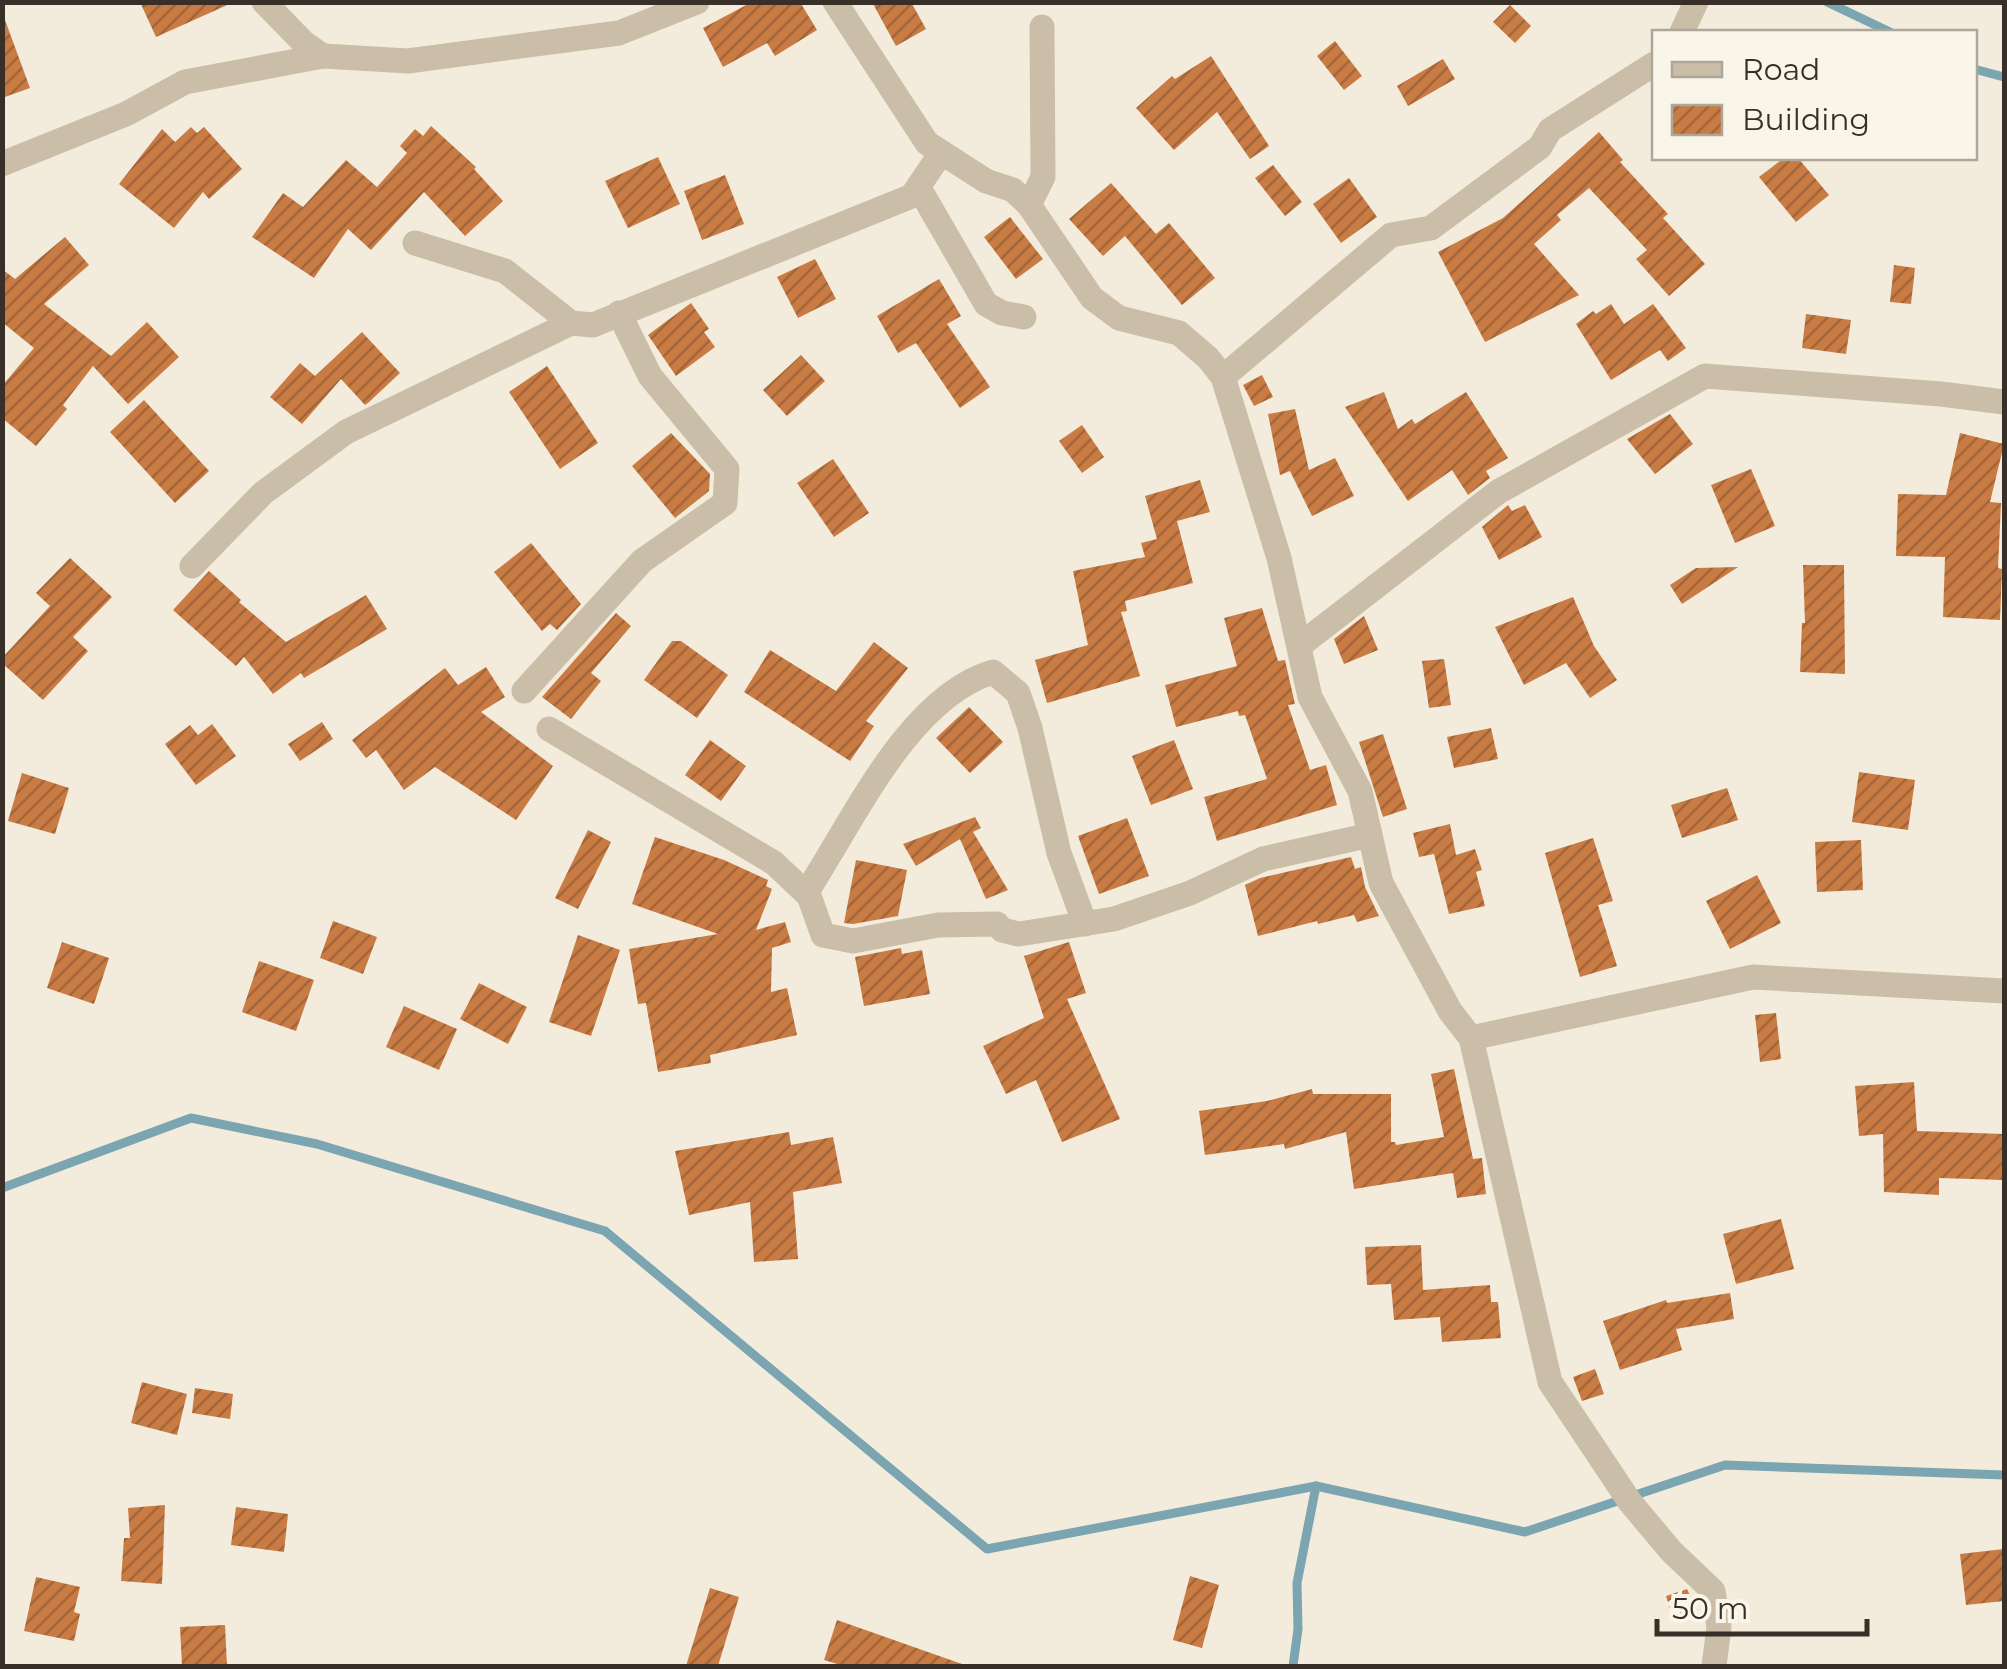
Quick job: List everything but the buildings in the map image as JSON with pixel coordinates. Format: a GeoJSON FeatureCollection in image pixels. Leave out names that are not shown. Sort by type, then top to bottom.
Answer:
{"type":"FeatureCollection","features":[{"type":"Feature","properties":{"kind":"street"},"geometry":{"type":"LineString","coordinates":[[264,2],[304,43],[323,56]]}},
{"type":"Feature","properties":{"kind":"street"},"geometry":{"type":"LineString","coordinates":[[2,164],[126,114],[185,82],[323,56],[408,61],[620,33],[697,2]]}},
{"type":"Feature","properties":{"kind":"street"},"geometry":{"type":"LineString","coordinates":[[835,2],[927,143],[986,181],[1013,190],[1029,205],[1092,298],[1118,318],[1179,332],[1223,377],[1279,558],[1310,697],[1360,791],[1380,883],[1450,1011],[1471,1038],[1550,1382],[1630,1502],[1713,1591],[1719,1628],[1714,1666]]}},
{"type":"Feature","properties":{"kind":"street"},"geometry":{"type":"LineString","coordinates":[[1683,30],[1696,2]]}},
{"type":"Feature","properties":{"kind":"street"},"geometry":{"type":"LineString","coordinates":[[1029,205],[1044,178],[1042,28]]}},
{"type":"Feature","properties":{"kind":"street"},"geometry":{"type":"LineString","coordinates":[[1223,377],[1391,235],[1432,228],[1540,147],[1550,130],[1652,65]]}},
{"type":"Feature","properties":{"kind":"street"},"geometry":{"type":"LineString","coordinates":[[192,566],[263,493],[346,432],[572,323],[593,325],[912,196],[941,153]]}},
{"type":"Feature","properties":{"kind":"street"},"geometry":{"type":"LineString","coordinates":[[920,188],[986,304],[1002,313],[1024,317]]}},
{"type":"Feature","properties":{"kind":"street"},"geometry":{"type":"LineString","coordinates":[[415,243],[505,271],[572,323]]}},
{"type":"Feature","properties":{"kind":"street"},"geometry":{"type":"LineString","coordinates":[[524,691],[642,561],[725,504],[727,469],[650,376],[619,312]]}},
{"type":"Feature","properties":{"kind":"street"},"geometry":{"type":"LineString","coordinates":[[1299,646],[1498,492],[1704,376],[2004,402]]}},
{"type":"Feature","properties":{"kind":"street"},"geometry":{"type":"LineString","coordinates":[[806,893],[880,772],[940,701],[969,679],[993,672],[1018,694],[1060,853],[1085,924]]}},
{"type":"Feature","properties":{"kind":"street"},"geometry":{"type":"LineString","coordinates":[[549,729],[774,863],[806,893],[823,935],[853,941],[938,925],[998,924],[1002,930],[1019,934],[1114,919],[1190,893],[1263,860],[1370,835]]}},
{"type":"Feature","properties":{"kind":"street"},"geometry":{"type":"LineString","coordinates":[[1471,1038],[1752,977],[2004,992]]}},
{"type":"Feature","properties":{"kind":"waterway"},"geometry":{"type":"LineString","coordinates":[[1827,2],[1886,30]]}},
{"type":"Feature","properties":{"kind":"waterway"},"geometry":{"type":"LineString","coordinates":[[1977,70],[2004,77]]}},
{"type":"Feature","properties":{"kind":"waterway"},"geometry":{"type":"LineString","coordinates":[[2,1188],[191,1118],[317,1144],[605,1231],[987,1549],[1316,1486],[1525,1532],[1725,1465],[2004,1475]]}},
{"type":"Feature","properties":{"kind":"waterway"},"geometry":{"type":"LineString","coordinates":[[1293,1666],[1298,1629],[1297,1583],[1316,1486]]}}]}
